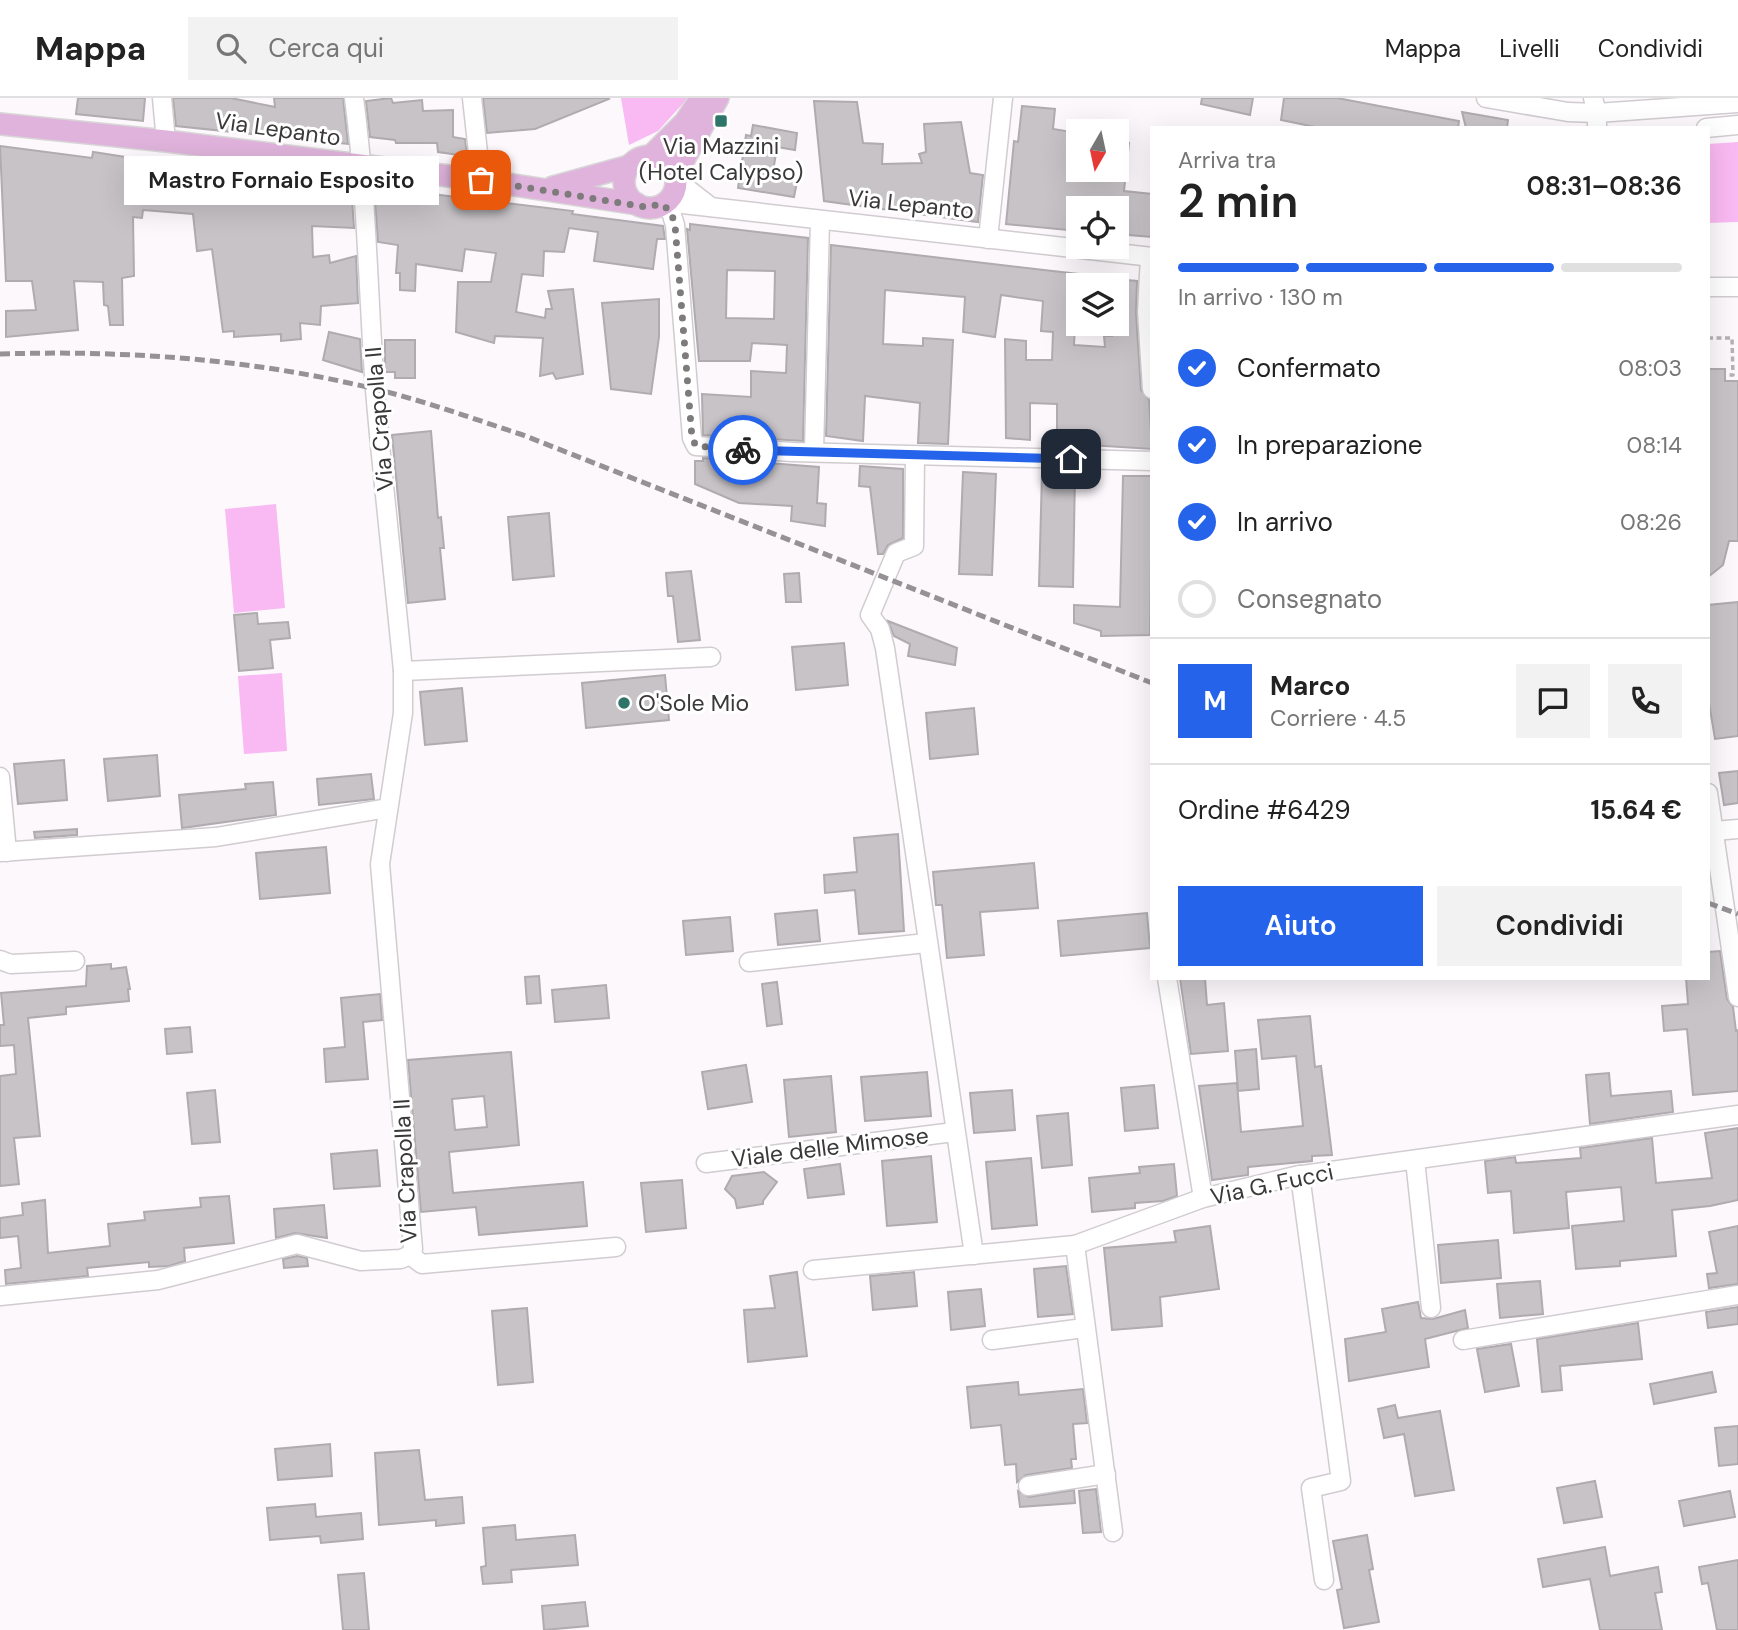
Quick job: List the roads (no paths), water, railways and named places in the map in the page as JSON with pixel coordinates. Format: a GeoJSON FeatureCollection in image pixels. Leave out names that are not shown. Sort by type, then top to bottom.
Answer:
{"type":"FeatureCollection","features":[{"type":"Feature","properties":{"kind":"main road"},"geometry":{"type":"LineString","coordinates":[[651,156],[685,122],[701,98]]}},
{"type":"Feature","properties":{"kind":"main road"},"geometry":{"type":"LineString","coordinates":[[675,177],[666,162],[651,156],[643,157],[629,166],[624,183],[630,199],[637,204],[645,207],[664,203],[674,192],[675,177],[718,98]]}},
{"type":"Feature","properties":{"kind":"main road","name":"Via Lepanto"},"geometry":{"type":"LineString","coordinates":[[0,124],[166,141],[481,180],[637,204]]}},
{"type":"Feature","properties":{"kind":"main road","name":"Via Lepanto"},"geometry":{"type":"LineString","coordinates":[[549,189],[629,166]]}},
{"type":"Feature","properties":{"kind":"street"},"geometry":{"type":"LineString","coordinates":[[162,98],[166,141]]}},
{"type":"Feature","properties":{"kind":"street","name":"Via Crapolla II"},"geometry":{"type":"LineString","coordinates":[[0,1296],[158,1280],[297,1244],[360,1261],[380,1262],[410,1255],[414,1242],[380,864],[403,713],[403,671],[375,389],[364,228],[363,166],[354,98]]}},
{"type":"Feature","properties":{"kind":"street"},"geometry":{"type":"LineString","coordinates":[[471,98],[481,180]]}},
{"type":"Feature","properties":{"kind":"street"},"geometry":{"type":"LineString","coordinates":[[988,239],[1003,98]]}},
{"type":"Feature","properties":{"kind":"street"},"geometry":{"type":"LineString","coordinates":[[1486,98],[1568,112],[1596,113],[1738,103]]}},
{"type":"Feature","properties":{"kind":"street"},"geometry":{"type":"LineString","coordinates":[[1710,128],[1738,125]]}},
{"type":"Feature","properties":{"kind":"street"},"geometry":{"type":"LineString","coordinates":[[675,177],[714,209]]}},
{"type":"Feature","properties":{"kind":"street"},"geometry":{"type":"LineString","coordinates":[[664,203],[671,212],[675,225],[691,425],[696,446],[915,456],[1150,461]]}},
{"type":"Feature","properties":{"kind":"street","name":"Via Lepanto"},"geometry":{"type":"LineString","coordinates":[[664,203],[1150,257]]}},
{"type":"Feature","properties":{"kind":"street"},"geometry":{"type":"LineString","coordinates":[[814,452],[820,221]]}},
{"type":"Feature","properties":{"kind":"street"},"geometry":{"type":"LineString","coordinates":[[1150,271],[1147,312],[1150,358]]}},
{"type":"Feature","properties":{"kind":"street"},"geometry":{"type":"LineString","coordinates":[[1710,287],[1738,287]]}},
{"type":"Feature","properties":{"kind":"street"},"geometry":{"type":"LineString","coordinates":[[915,456],[914,546],[896,552],[870,615],[880,629],[974,1255]]}},
{"type":"Feature","properties":{"kind":"street"},"geometry":{"type":"LineString","coordinates":[[403,671],[711,657]]}},
{"type":"Feature","properties":{"kind":"street"},"geometry":{"type":"LineString","coordinates":[[0,777],[4,852],[216,837],[388,808]]}},
{"type":"Feature","properties":{"kind":"street"},"geometry":{"type":"LineString","coordinates":[[1710,806],[1738,997]]}},
{"type":"Feature","properties":{"kind":"street"},"geometry":{"type":"LineString","coordinates":[[1714,831],[1738,829]]}},
{"type":"Feature","properties":{"kind":"street"},"geometry":{"type":"LineString","coordinates":[[749,962],[926,943]]}},
{"type":"Feature","properties":{"kind":"street"},"geometry":{"type":"LineString","coordinates":[[0,960],[11,964],[75,961]]}},
{"type":"Feature","properties":{"kind":"street"},"geometry":{"type":"LineString","coordinates":[[1167,980],[1203,1198]]}},
{"type":"Feature","properties":{"kind":"street","name":"Via G. Fucci"},"geometry":{"type":"LineString","coordinates":[[813,1270],[1075,1245],[1203,1198],[1300,1175],[1415,1160],[1571,1130],[1738,1115]]}},
{"type":"Feature","properties":{"kind":"street","name":"Viale delle Mimose"},"geometry":{"type":"LineString","coordinates":[[706,1163],[954,1132]]}},
{"type":"Feature","properties":{"kind":"street"},"geometry":{"type":"LineString","coordinates":[[1415,1160],[1431,1308]]}},
{"type":"Feature","properties":{"kind":"street"},"geometry":{"type":"LineString","coordinates":[[1300,1175],[1342,1481],[1311,1488],[1324,1580]]}},
{"type":"Feature","properties":{"kind":"street"},"geometry":{"type":"LineString","coordinates":[[1075,1245],[1113,1532]]}},
{"type":"Feature","properties":{"kind":"street"},"geometry":{"type":"LineString","coordinates":[[410,1255],[422,1264],[616,1247]]}},
{"type":"Feature","properties":{"kind":"street"},"geometry":{"type":"LineString","coordinates":[[1463,1340],[1738,1295]]}},
{"type":"Feature","properties":{"kind":"street"},"geometry":{"type":"LineString","coordinates":[[992,1340],[1084,1328]]}},
{"type":"Feature","properties":{"kind":"street"},"geometry":{"type":"LineString","coordinates":[[1028,1486],[1106,1474]]}},
{"type":"Feature","properties":{"kind":"railway"},"geometry":{"type":"LineString","coordinates":[[0,354],[142,355],[236,364],[329,379],[412,399],[523,435],[1150,682]]}},
{"type":"Feature","properties":{"kind":"railway"},"geometry":{"type":"LineString","coordinates":[[1710,904],[1738,914]]}},
{"type":"Feature","properties":{"kind":"place","name":"Via Mazzini (Hotel Calypso)"},"geometry":{"type":"Point","coordinates":[721,121]}},
{"type":"Feature","properties":{"kind":"place","name":"Mastro Fornaio Esposito"},"geometry":{"type":"Point","coordinates":[481,180]}},
{"type":"Feature","properties":{"kind":"place","name":"O'Sole Mio"},"geometry":{"type":"Point","coordinates":[624,703]}}]}
